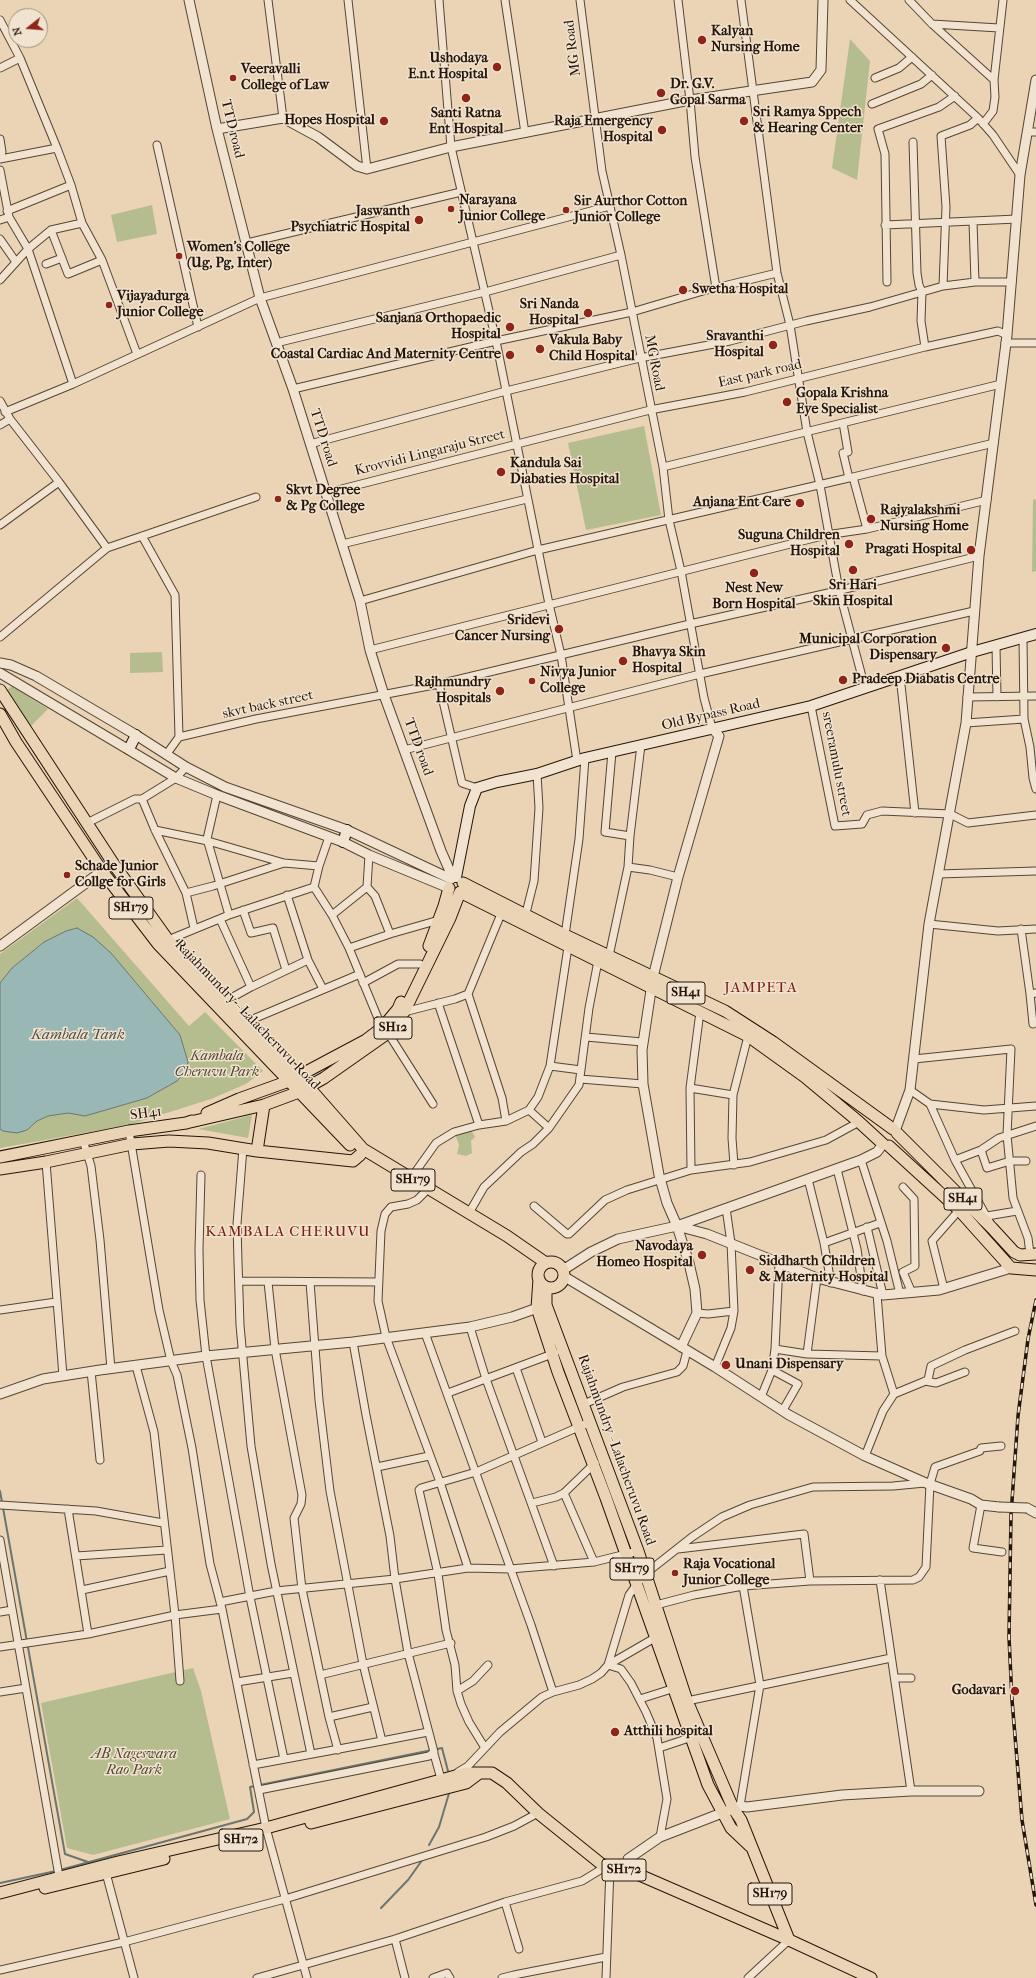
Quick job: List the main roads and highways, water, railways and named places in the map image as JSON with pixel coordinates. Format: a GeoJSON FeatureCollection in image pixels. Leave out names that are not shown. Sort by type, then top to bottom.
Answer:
{"type":"FeatureCollection","features":[{"type":"Feature","properties":{"kind":"main road","name":"Old Bypass Road"},"geometry":{"type":"LineString","coordinates":[[455,883],[470,806],[477,788],[497,782],[537,774],[612,752],[811,706],[972,652],[1036,634]]}},
{"type":"Feature","properties":{"kind":"main road","name":"SH179"},"geometry":{"type":"LineString","coordinates":[[0,690],[113,863],[168,940],[179,960]]}},
{"type":"Feature","properties":{"kind":"main road","name":"Rajahmundry - Lalacheruvu Road"},"geometry":{"type":"LineString","coordinates":[[0,714],[16,742],[102,871],[158,944],[179,960],[294,1078],[360,1155],[544,1264],[556,1263],[564,1273],[557,1287],[543,1283]]}},
{"type":"Feature","properties":{"kind":"main road"},"geometry":{"type":"LineString","coordinates":[[16,742],[27,732]]}},
{"type":"Feature","properties":{"kind":"main road"},"geometry":{"type":"LineString","coordinates":[[129,750],[136,735]]}},
{"type":"Feature","properties":{"kind":"main road"},"geometry":{"type":"LineString","coordinates":[[49,791],[61,782]]}},
{"type":"Feature","properties":{"kind":"main road"},"geometry":{"type":"LineString","coordinates":[[343,842],[347,830]]}},
{"type":"Feature","properties":{"kind":"main road","name":"SH41"},"geometry":{"type":"LineString","coordinates":[[455,883],[501,914],[525,920],[565,935],[609,956],[703,1013],[748,1036],[805,1077],[886,1145],[992,1228],[1014,1252],[1020,1255],[1033,1254]]}},
{"type":"Feature","properties":{"kind":"main road","name":"SH41"},"geometry":{"type":"LineString","coordinates":[[455,883],[525,920],[568,947],[652,983],[711,1005],[774,1042],[895,1131],[963,1206],[1011,1268],[1030,1269]]}},
{"type":"Feature","properties":{"kind":"main road","name":"SH12"},"geometry":{"type":"LineString","coordinates":[[294,1078],[385,1030],[398,1009],[420,964],[455,883]]}},
{"type":"Feature","properties":{"kind":"main road","name":"SH12"},"geometry":{"type":"LineString","coordinates":[[186,1123],[264,1106],[304,1089],[324,1078],[385,1030],[404,1012],[450,918],[455,883]]}},
{"type":"Feature","properties":{"kind":"main road","name":"SH179"},"geometry":{"type":"LineString","coordinates":[[221,1004],[246,1022],[294,1078]]}},
{"type":"Feature","properties":{"kind":"main road"},"geometry":{"type":"LineString","coordinates":[[703,1013],[711,1005]]}},
{"type":"Feature","properties":{"kind":"main road","name":"SH41"},"geometry":{"type":"LineString","coordinates":[[0,1157],[129,1131],[186,1123],[239,1099],[294,1078]]}},
{"type":"Feature","properties":{"kind":"main road","name":"SH179"},"geometry":{"type":"LineString","coordinates":[[304,1089],[363,1149],[469,1213],[544,1264]]}},
{"type":"Feature","properties":{"kind":"main road"},"geometry":{"type":"LineString","coordinates":[[257,1150],[264,1106]]}},
{"type":"Feature","properties":{"kind":"main road"},"geometry":{"type":"LineString","coordinates":[[886,1145],[880,1140],[880,1134],[884,1129],[895,1131]]}},
{"type":"Feature","properties":{"kind":"main road"},"geometry":{"type":"LineString","coordinates":[[0,1169],[46,1162],[132,1144],[169,1141],[208,1142],[257,1150],[353,1161],[360,1155]]}},
{"type":"Feature","properties":{"kind":"main road","name":"Rajahmundry - Lalacheruvu Road"},"geometry":{"type":"LineString","coordinates":[[544,1264],[540,1270],[543,1283],[542,1307],[563,1350],[638,1551],[656,1605],[661,1635],[678,1687],[687,1701],[696,1736],[736,1807],[789,1940]]}},
{"type":"Feature","properties":{"kind":"main road","name":"SH179"},"geometry":{"type":"LineString","coordinates":[[542,1307],[552,1354],[637,1584],[661,1635]]}},
{"type":"Feature","properties":{"kind":"main road","name":"SH179"},"geometry":{"type":"LineString","coordinates":[[678,1687],[696,1736],[708,1785],[731,1828],[752,1848]]}},
{"type":"Feature","properties":{"kind":"main road","name":"SH172"},"geometry":{"type":"LineString","coordinates":[[0,1893],[60,1876],[267,1831],[444,1778],[466,1773],[492,1773],[507,1784],[538,1813],[607,1867],[628,1870],[789,1940]]}},
{"type":"Feature","properties":{"kind":"main road","name":"SH172"},"geometry":{"type":"LineString","coordinates":[[0,1899],[267,1831],[459,1785],[466,1783],[478,1774]]}},
{"type":"Feature","properties":{"kind":"main road"},"geometry":{"type":"LineString","coordinates":[[789,1940],[871,1978]]}},
{"type":"Feature","properties":{"kind":"water","name":"Kambala Tank"},"geometry":{"type":"Polygon","coordinates":[[[77,928],[93,937],[111,953],[180,1035],[188,1062],[185,1072],[177,1081],[147,1098],[85,1116],[68,1113],[48,1116],[37,1121],[27,1130],[17,1133],[3,1131],[0,1129],[0,983],[12,968],[44,942],[66,931],[77,928]]]}},
{"type":"Feature","properties":{"kind":"waterway"},"geometry":{"type":"LineString","coordinates":[[0,1491],[65,1854],[88,1862]]}},
{"type":"Feature","properties":{"kind":"waterway"},"geometry":{"type":"LineString","coordinates":[[60,1870],[247,1819],[254,1812],[250,1787],[442,1748],[448,1771]]}},
{"type":"Feature","properties":{"kind":"waterway"},"geometry":{"type":"LineString","coordinates":[[429,1845],[439,1827],[450,1790]]}},
{"type":"Feature","properties":{"kind":"waterway"},"geometry":{"type":"LineString","coordinates":[[381,1908],[408,1880],[423,1859]]}},
{"type":"Feature","properties":{"kind":"waterway"},"geometry":{"type":"LineString","coordinates":[[0,1883],[56,1871]]}},
{"type":"Feature","properties":{"kind":"railway"},"geometry":{"type":"LineString","coordinates":[[1036,1300],[1028,1339],[1018,1416],[1011,1515],[1009,1637],[1012,1700],[1022,1820],[1036,1905]]}},
{"type":"Feature","properties":{"kind":"place","name":"Kalyan Nursing Home"},"geometry":{"type":"Point","coordinates":[702,40]}},
{"type":"Feature","properties":{"kind":"place","name":"Ushodaya E.n.t Hospital"},"geometry":{"type":"Point","coordinates":[497,67]}},
{"type":"Feature","properties":{"kind":"place","name":"Veeravalli College of Law"},"geometry":{"type":"Point","coordinates":[233,78]}},
{"type":"Feature","properties":{"kind":"place","name":"Dr. G.V. Gopal Sarma"},"geometry":{"type":"Point","coordinates":[661,93]}},
{"type":"Feature","properties":{"kind":"place","name":"Santi Ratna Ent Hospital"},"geometry":{"type":"Point","coordinates":[466,98]}},
{"type":"Feature","properties":{"kind":"place","name":"Hopes Hospital"},"geometry":{"type":"Point","coordinates":[384,121]}},
{"type":"Feature","properties":{"kind":"place","name":"Sri Ramya Sppech & Hearing Center"},"geometry":{"type":"Point","coordinates":[744,121]}},
{"type":"Feature","properties":{"kind":"place","name":"Raja Emergency Hospital"},"geometry":{"type":"Point","coordinates":[662,130]}},
{"type":"Feature","properties":{"kind":"place","name":"Narayana Junior College"},"geometry":{"type":"Point","coordinates":[451,209]}},
{"type":"Feature","properties":{"kind":"place","name":"Sir Aurthor Cotton Junior College"},"geometry":{"type":"Point","coordinates":[566,210]}},
{"type":"Feature","properties":{"kind":"place","name":"Jaswanth Psychiatric Hospital"},"geometry":{"type":"Point","coordinates":[419,220]}},
{"type":"Feature","properties":{"kind":"place","name":"Women's College (Ug, Pg, Inter)"},"geometry":{"type":"Point","coordinates":[179,256]}},
{"type":"Feature","properties":{"kind":"place","name":"Swetha Hospital"},"geometry":{"type":"Point","coordinates":[683,290]}},
{"type":"Feature","properties":{"kind":"place","name":"Vijayadurga Junior College"},"geometry":{"type":"Point","coordinates":[109,305]}},
{"type":"Feature","properties":{"kind":"place","name":"Sri Nanda Hospital"},"geometry":{"type":"Point","coordinates":[588,313]}},
{"type":"Feature","properties":{"kind":"place","name":"Sanjana Orthopaedic Hospital"},"geometry":{"type":"Point","coordinates":[510,327]}},
{"type":"Feature","properties":{"kind":"place","name":"Sravanthi Hospital"},"geometry":{"type":"Point","coordinates":[773,345]}},
{"type":"Feature","properties":{"kind":"place","name":"Vakula Baby Child Hospital"},"geometry":{"type":"Point","coordinates":[540,349]}},
{"type":"Feature","properties":{"kind":"place","name":"Coastal Cardiac And Maternity Centre"},"geometry":{"type":"Point","coordinates":[510,355]}},
{"type":"Feature","properties":{"kind":"place","name":"Gopala Krishna Eye Specialist"},"geometry":{"type":"Point","coordinates":[787,402]}},
{"type":"Feature","properties":{"kind":"place","name":"Kandula Sai Diabaties Hospital"},"geometry":{"type":"Point","coordinates":[501,472]}},
{"type":"Feature","properties":{"kind":"place","name":"Skvt Degree & Pg College"},"geometry":{"type":"Point","coordinates":[278,499]}},
{"type":"Feature","properties":{"kind":"place","name":"Anjana Ent Care"},"geometry":{"type":"Point","coordinates":[800,503]}},
{"type":"Feature","properties":{"kind":"place","name":"Rajyalakshmi Nursing Home"},"geometry":{"type":"Point","coordinates":[871,519]}},
{"type":"Feature","properties":{"kind":"place","name":"Suguna Children Hospital"},"geometry":{"type":"Point","coordinates":[849,544]}},
{"type":"Feature","properties":{"kind":"place","name":"Pragati Hospital"},"geometry":{"type":"Point","coordinates":[971,550]}},
{"type":"Feature","properties":{"kind":"place","name":"Sri Hari Skin Hospital"},"geometry":{"type":"Point","coordinates":[853,570]}},
{"type":"Feature","properties":{"kind":"place","name":"Nest New Born Hospital"},"geometry":{"type":"Point","coordinates":[754,573]}},
{"type":"Feature","properties":{"kind":"place","name":"Sridevi Cancer Nursing"},"geometry":{"type":"Point","coordinates":[559,629]}},
{"type":"Feature","properties":{"kind":"place","name":"Municipal Corporation Dispensary"},"geometry":{"type":"Point","coordinates":[946,648]}},
{"type":"Feature","properties":{"kind":"place","name":"Bhavya Skin Hospital"},"geometry":{"type":"Point","coordinates":[623,661]}},
{"type":"Feature","properties":{"kind":"place","name":"Pradeep Diabatis Centre"},"geometry":{"type":"Point","coordinates":[843,680]}},
{"type":"Feature","properties":{"kind":"place","name":"Nivya Junior College"},"geometry":{"type":"Point","coordinates":[532,681]}},
{"type":"Feature","properties":{"kind":"place","name":"Rajhmundry Hospitals"},"geometry":{"type":"Point","coordinates":[500,691]}},
{"type":"Feature","properties":{"kind":"place","name":"Schade Junior Collge for Girls"},"geometry":{"type":"Point","coordinates":[67,875]}},
{"type":"Feature","properties":{"kind":"place","name":"Navodaya Homeo Hospital"},"geometry":{"type":"Point","coordinates":[702,1255]}},
{"type":"Feature","properties":{"kind":"place","name":"Siddharth Children & Maternity Hospital"},"geometry":{"type":"Point","coordinates":[750,1270]}},
{"type":"Feature","properties":{"kind":"place","name":"Unani Dispensary"},"geometry":{"type":"Point","coordinates":[726,1365]}},
{"type":"Feature","properties":{"kind":"place","name":"Raja Vocational Junior College"},"geometry":{"type":"Point","coordinates":[675,1573]}},
{"type":"Feature","properties":{"kind":"place","name":"Godavari"},"geometry":{"type":"Point","coordinates":[1015,1691]}},
{"type":"Feature","properties":{"kind":"place","name":"Atthili hospital"},"geometry":{"type":"Point","coordinates":[615,1732]}},
{"type":"Feature","properties":{"kind":"district","name":"JAMPETA"},"geometry":{"type":"Point","coordinates":[761,988]}},
{"type":"Feature","properties":{"kind":"district","name":"KAMBALA CHERUVU"},"geometry":{"type":"Point","coordinates":[288,1232]}},
{"type":"Feature","properties":{"kind":"park label","name":"Kambala Cheruvu Park"},"geometry":{"type":"Point","coordinates":[217,1066]}},
{"type":"Feature","properties":{"kind":"park label","name":"AB Nageswara Rao Park"},"geometry":{"type":"Point","coordinates":[134,1764]}}]}
